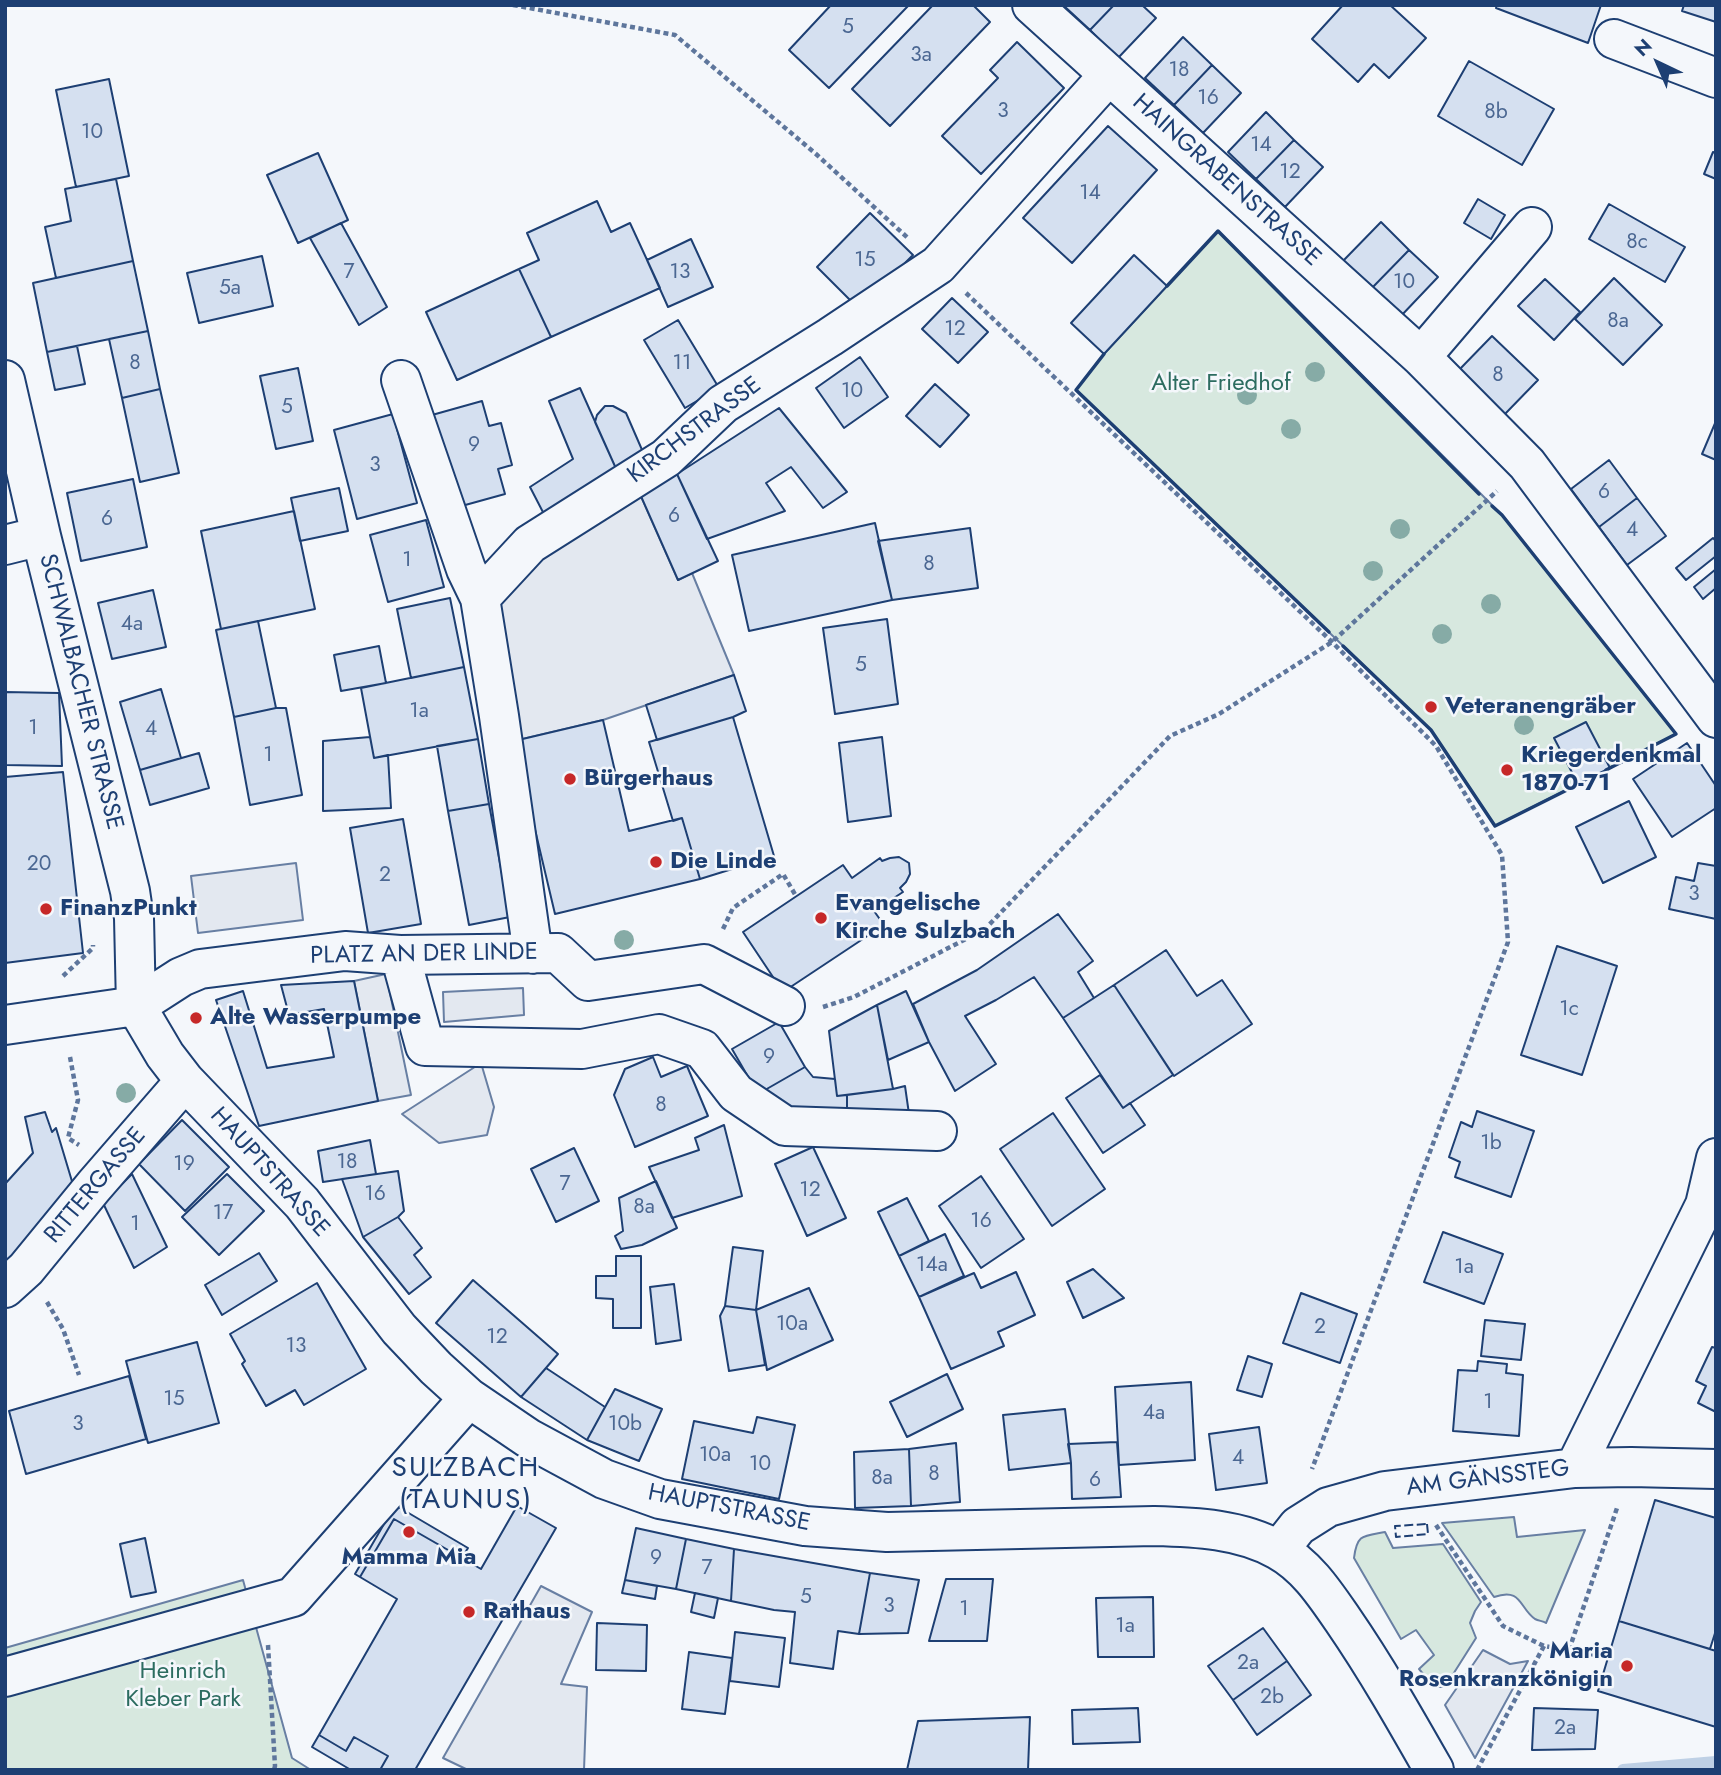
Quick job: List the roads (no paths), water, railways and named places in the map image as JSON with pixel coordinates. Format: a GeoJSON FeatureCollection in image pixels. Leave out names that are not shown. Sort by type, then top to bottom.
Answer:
{"type":"FeatureCollection","features":[{"type":"Feature","properties":{"kind":"street","name":"HAINGRABENSTRASSE"},"geometry":{"type":"LineString","coordinates":[[1031,5],[1421,357],[1527,464],[1716,718]]}},
{"type":"Feature","properties":{"kind":"street"},"geometry":{"type":"LineString","coordinates":[[1614,39],[1716,78]]}},
{"type":"Feature","properties":{"kind":"street","name":"KIRCHSTRASSE"},"geometry":{"type":"LineString","coordinates":[[480,598],[530,544],[620,496],[666,458],[723,404],[937,265],[1108,76]]}},
{"type":"Feature","properties":{"kind":"street"},"geometry":{"type":"LineString","coordinates":[[1421,357],[1532,227]]}},
{"type":"Feature","properties":{"kind":"street","name":"SCHWALBACHER STRASSE"},"geometry":{"type":"LineString","coordinates":[[5,380],[23,541],[121,858],[134,918],[136,1006]]}},
{"type":"Feature","properties":{"kind":"street"},"geometry":{"type":"LineString","coordinates":[[401,380],[466,569],[480,598],[505,716],[546,953]]}},
{"type":"Feature","properties":{"kind":"street","name":"PLATZ AN DER LINDE"},"geometry":{"type":"LineString","coordinates":[[136,1006],[200,968],[345,950],[400,955],[546,953],[588,981],[704,964],[785,1006]]}},
{"type":"Feature","properties":{"kind":"street"},"geometry":{"type":"LineString","coordinates":[[400,955],[425,1046],[582,1049],[659,1034],[702,1049],[736,1093],[785,1126],[937,1131]]}},
{"type":"Feature","properties":{"kind":"street"},"geometry":{"type":"LineString","coordinates":[[5,1025],[136,1006]]}},
{"type":"Feature","properties":{"kind":"street","name":"HAUPTSTRASSE"},"geometry":{"type":"LineString","coordinates":[[136,1006],[184,1081],[302,1203],[399,1329],[436,1368],[470,1398],[528,1438],[604,1479],[660,1499],[805,1526],[887,1532],[1154,1526],[1186,1527],[1255,1539],[1279,1550],[1300,1566],[1318,1585],[1364,1651],[1434,1770]]}},
{"type":"Feature","properties":{"kind":"street","name":"RITTERGASSE"},"geometry":{"type":"LineString","coordinates":[[16,1278],[184,1081]]}},
{"type":"Feature","properties":{"kind":"street"},"geometry":{"type":"LineString","coordinates":[[1575,1468],[1710,1205],[1716,1158]]}},
{"type":"Feature","properties":{"kind":"street"},"geometry":{"type":"LineString","coordinates":[[5,1678],[293,1597],[470,1398]]}},
{"type":"Feature","properties":{"kind":"street","name":"AM GÄNSSTEG"},"geometry":{"type":"LineString","coordinates":[[1279,1550],[1298,1526],[1328,1507],[1385,1491],[1575,1468],[1716,1469]]}},
{"type":"Feature","properties":{"kind":"waterway"},"geometry":{"type":"LineString","coordinates":[[1623,1770],[1716,1762]]}},
{"type":"Feature","properties":{"kind":"place","name":"Veteranengräber"},"geometry":{"type":"Point","coordinates":[1431,707]}},
{"type":"Feature","properties":{"kind":"place","name":"Kriegerdenkmal 1870-71"},"geometry":{"type":"Point","coordinates":[1507,770]}},
{"type":"Feature","properties":{"kind":"place","name":"Bürgerhaus"},"geometry":{"type":"Point","coordinates":[570,779]}},
{"type":"Feature","properties":{"kind":"place","name":"Die Linde"},"geometry":{"type":"Point","coordinates":[656,862]}},
{"type":"Feature","properties":{"kind":"place","name":"FinanzPunkt"},"geometry":{"type":"Point","coordinates":[46,909]}},
{"type":"Feature","properties":{"kind":"place","name":"Evangelische Kirche Sulzbach"},"geometry":{"type":"Point","coordinates":[821,918]}},
{"type":"Feature","properties":{"kind":"place","name":"Alte Wasserpumpe"},"geometry":{"type":"Point","coordinates":[196,1018]}},
{"type":"Feature","properties":{"kind":"place","name":"Mamma Mia"},"geometry":{"type":"Point","coordinates":[409,1532]}},
{"type":"Feature","properties":{"kind":"place","name":"Rathaus"},"geometry":{"type":"Point","coordinates":[469,1612]}},
{"type":"Feature","properties":{"kind":"place","name":"Maria Rosenkranzkönigin"},"geometry":{"type":"Point","coordinates":[1627,1666]}},
{"type":"Feature","properties":{"kind":"district","name":"SULZBACH (TAUNUS)"},"geometry":{"type":"Point","coordinates":[466,1485]}},
{"type":"Feature","properties":{"kind":"park label","name":"Alter Friedhof"},"geometry":{"type":"Point","coordinates":[1221,384]}},
{"type":"Feature","properties":{"kind":"park label","name":"Heinrich Kleber Park"},"geometry":{"type":"Point","coordinates":[183,1686]}}]}
